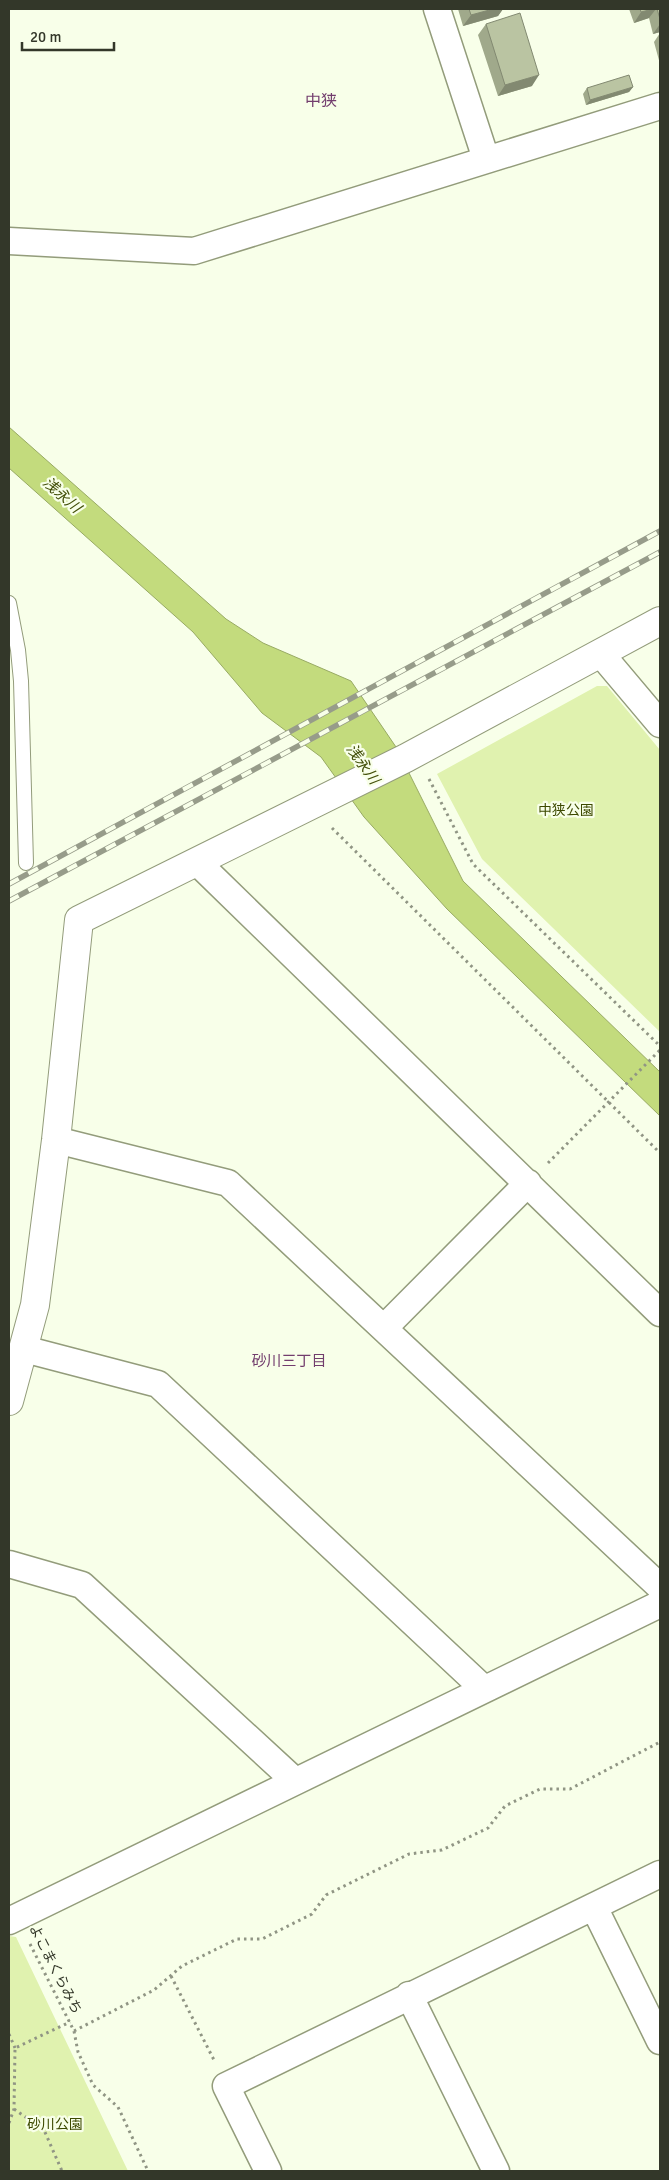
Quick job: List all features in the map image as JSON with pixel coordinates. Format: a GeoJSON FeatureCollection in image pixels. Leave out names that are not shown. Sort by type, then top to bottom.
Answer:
{"type":"FeatureCollection","features":[{"type":"Feature","properties":{"kind":"street"},"geometry":{"type":"LineString","coordinates":[[438,9],[486,158]]}},
{"type":"Feature","properties":{"kind":"street"},"geometry":{"type":"LineString","coordinates":[[9,241],[194,251],[486,158],[660,106]]}},
{"type":"Feature","properties":{"kind":"street"},"geometry":{"type":"LineString","coordinates":[[9,1401],[16,1347],[35,1305],[56,1140],[79,920],[198,863],[406,758],[660,621]]}},
{"type":"Feature","properties":{"kind":"street"},"geometry":{"type":"LineString","coordinates":[[601,654],[660,724]]}},
{"type":"Feature","properties":{"kind":"street"},"geometry":{"type":"LineString","coordinates":[[198,863],[660,1313]]}},
{"type":"Feature","properties":{"kind":"street"},"geometry":{"type":"LineString","coordinates":[[56,1140],[228,1183],[660,1587]]}},
{"type":"Feature","properties":{"kind":"street"},"geometry":{"type":"LineString","coordinates":[[384,1328],[528,1183]]}},
{"type":"Feature","properties":{"kind":"street"},"geometry":{"type":"LineString","coordinates":[[16,1347],[158,1384],[484,1689]]}},
{"type":"Feature","properties":{"kind":"street"},"geometry":{"type":"LineString","coordinates":[[9,1564],[82,1584],[295,1781]]}},
{"type":"Feature","properties":{"kind":"street"},"geometry":{"type":"LineString","coordinates":[[13,1919],[660,1604]]}},
{"type":"Feature","properties":{"kind":"street"},"geometry":{"type":"LineString","coordinates":[[268,2171],[226,2086],[660,1874]]}},
{"type":"Feature","properties":{"kind":"street"},"geometry":{"type":"LineString","coordinates":[[594,1907],[660,2041]]}},
{"type":"Feature","properties":{"kind":"street"},"geometry":{"type":"LineString","coordinates":[[410,1995],[496,2171]]}},
{"type":"Feature","properties":{"kind":"lane"},"geometry":{"type":"LineString","coordinates":[[9,604],[18,650],[21,681],[26,863]]}},
{"type":"Feature","properties":{"kind":"path"},"geometry":{"type":"LineString","coordinates":[[429,778],[473,864],[660,1046]]}},
{"type":"Feature","properties":{"kind":"path"},"geometry":{"type":"LineString","coordinates":[[331,828],[660,1153]]}},
{"type":"Feature","properties":{"kind":"path"},"geometry":{"type":"LineString","coordinates":[[528,1183],[660,1050]]}},
{"type":"Feature","properties":{"kind":"path","name":"よこまくらみち"},"geometry":{"type":"LineString","coordinates":[[74,2031],[154,1990],[182,1966],[237,1939],[262,1939],[312,1914],[326,1895],[409,1854],[442,1850],[488,1828],[505,1806],[540,1789],[570,1789],[660,1742]]}},
{"type":"Feature","properties":{"kind":"path","name":"よこまくらみち"},"geometry":{"type":"LineString","coordinates":[[13,1919],[70,2022],[74,2031],[78,2052],[93,2085],[118,2107],[148,2171]]}},
{"type":"Feature","properties":{"kind":"path"},"geometry":{"type":"LineString","coordinates":[[172,1976],[226,2086]]}},
{"type":"Feature","properties":{"kind":"path"},"geometry":{"type":"LineString","coordinates":[[15,2048],[70,2022]]}},
{"type":"Feature","properties":{"kind":"path"},"geometry":{"type":"LineString","coordinates":[[9,2034],[15,2048],[14,2108],[9,2123]]}},
{"type":"Feature","properties":{"kind":"path"},"geometry":{"type":"LineString","coordinates":[[14,2108],[44,2130],[62,2171]]}},
{"type":"Feature","properties":{"kind":"green space","name":"中狭公園"},"geometry":{"type":"Polygon","coordinates":[[[597,686],[607,686],[660,750],[660,1032],[482,859],[437,774],[597,686]]]}},
{"type":"Feature","properties":{"kind":"green space","name":"砂川公園"},"geometry":{"type":"Polygon","coordinates":[[[9,1936],[16,1937],[128,2171],[9,2171],[9,1936]]]}},
{"type":"Feature","properties":{"kind":"water","name":"浅永川"},"geometry":{"type":"Polygon","coordinates":[[[9,427],[226,619],[263,643],[351,681],[396,747],[463,881],[660,1072],[660,1116],[447,909],[364,817],[321,757],[262,713],[193,632],[9,468],[9,427]]]}},
{"type":"Feature","properties":{"kind":"building"},"geometry":{"type":"Polygon","coordinates":[[[469,9],[493,9],[471,15],[469,9]]]}},
{"type":"Feature","properties":{"kind":"building"},"geometry":{"type":"Polygon","coordinates":[[[640,9],[653,9],[641,12],[640,9]]]}},
{"type":"Feature","properties":{"kind":"building"},"geometry":{"type":"Polygon","coordinates":[[[520,13],[539,75],[505,85],[486,24],[520,13]]]}},
{"type":"Feature","properties":{"kind":"building"},"geometry":{"type":"Polygon","coordinates":[[[629,75],[633,87],[590,100],[587,88],[629,75]]]}},
{"type":"Feature","properties":{"kind":"railway"},"geometry":{"type":"LineString","coordinates":[[9,884],[660,531]]}},
{"type":"Feature","properties":{"kind":"railway"},"geometry":{"type":"LineString","coordinates":[[9,901],[660,552]]}},
{"type":"Feature","properties":{"kind":"district","name":"中狭"},"geometry":{"type":"Point","coordinates":[321,100]}},
{"type":"Feature","properties":{"kind":"district","name":"砂川三丁目"},"geometry":{"type":"Point","coordinates":[289,1361]}}]}
